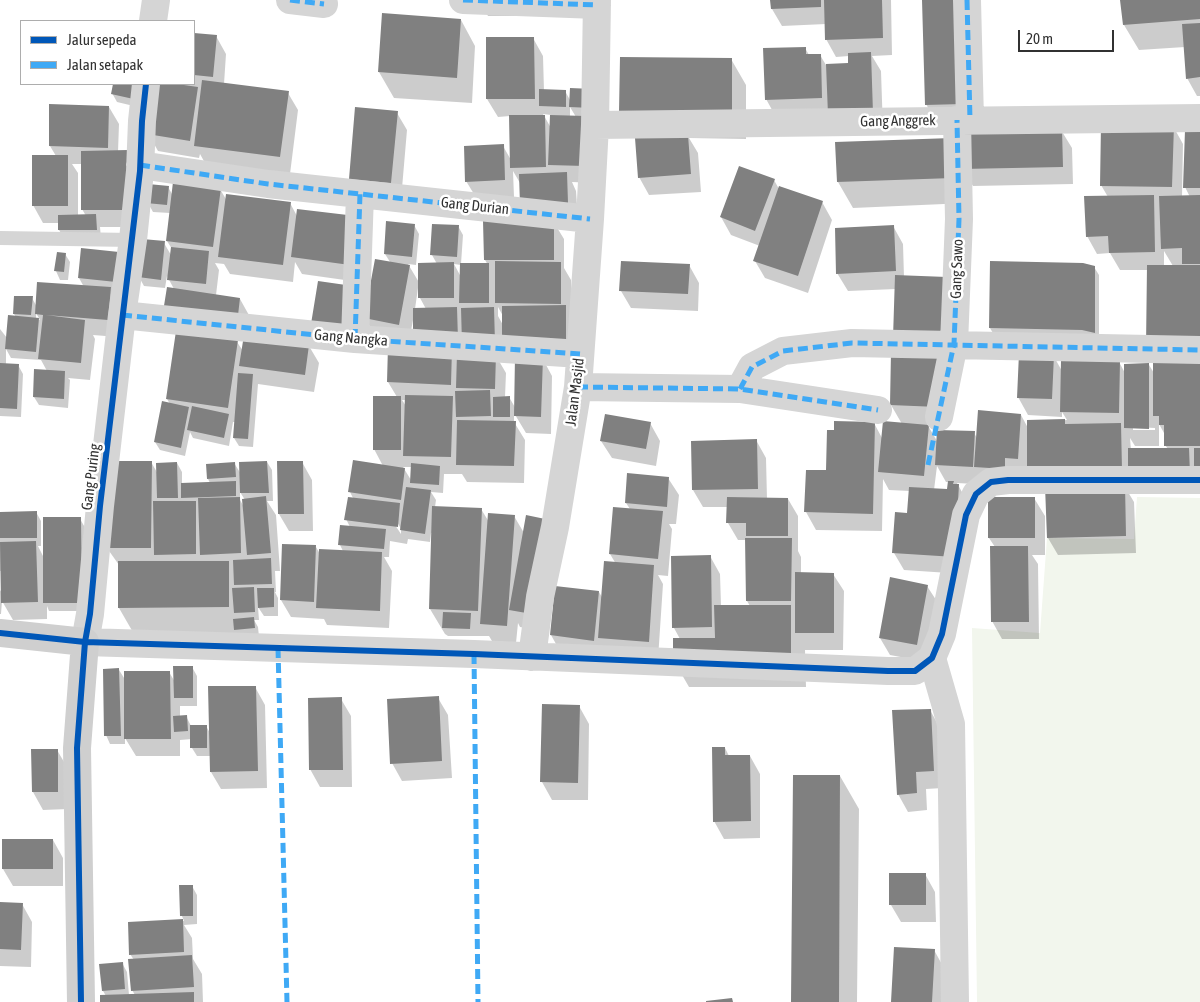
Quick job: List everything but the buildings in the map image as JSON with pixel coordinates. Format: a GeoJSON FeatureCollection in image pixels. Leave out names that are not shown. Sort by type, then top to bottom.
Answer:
{"type":"FeatureCollection","features":[{"type":"Feature","properties":{"kind":"street"},"geometry":{"type":"LineString","coordinates":[[153,20],[156,0]]}},
{"type":"Feature","properties":{"kind":"street"},"geometry":{"type":"LineString","coordinates":[[290,0],[324,4]]}},
{"type":"Feature","properties":{"kind":"street"},"geometry":{"type":"LineString","coordinates":[[462,0],[597,2]]}},
{"type":"Feature","properties":{"kind":"street","name":"Gang Sawo"},"geometry":{"type":"LineString","coordinates":[[939,417],[954,344],[968,0]]}},
{"type":"Feature","properties":{"kind":"street","name":"Jalan Masjid"},"geometry":{"type":"LineString","coordinates":[[532,657],[540,597],[555,527],[578,387],[595,125],[597,2]]}},
{"type":"Feature","properties":{"kind":"street","name":"Gang Puring"},"geometry":{"type":"LineString","coordinates":[[86,642],[100,506],[132,240],[146,85]]}},
{"type":"Feature","properties":{"kind":"street","name":"Gang Anggrek"},"geometry":{"type":"LineString","coordinates":[[595,125],[1200,118]]}},
{"type":"Feature","properties":{"kind":"street","name":"Gang Durian"},"geometry":{"type":"LineString","coordinates":[[140,165],[268,184],[590,219]]}},
{"type":"Feature","properties":{"kind":"street"},"geometry":{"type":"LineString","coordinates":[[355,339],[360,194]]}},
{"type":"Feature","properties":{"kind":"street","name":"Gang Nangka"},"geometry":{"type":"LineString","coordinates":[[122,315],[355,339],[580,354]]}},
{"type":"Feature","properties":{"kind":"street"},"geometry":{"type":"LineString","coordinates":[[740,389],[752,367],[783,351],[852,343],[1200,350]]}},
{"type":"Feature","properties":{"kind":"street"},"geometry":{"type":"LineString","coordinates":[[578,387],[740,389],[878,410]]}},
{"type":"Feature","properties":{"kind":"street"},"geometry":{"type":"LineString","coordinates":[[0,633],[86,642],[915,671],[932,658],[942,634],[966,516],[976,494],[991,482],[1008,480],[1200,480]]}},
{"type":"Feature","properties":{"kind":"street"},"geometry":{"type":"LineString","coordinates":[[81,1002],[77,748],[86,642]]}},
{"type":"Feature","properties":{"kind":"street"},"geometry":{"type":"LineString","coordinates":[[932,658],[951,724],[955,1002]]}},
{"type":"Feature","properties":{"kind":"lane"},"geometry":{"type":"LineString","coordinates":[[0,238],[132,240]]}},
{"type":"Feature","properties":{"kind":"shaded area"},"geometry":{"type":"Polygon","coordinates":[[[1137,497],[1200,498],[1200,1002],[977,1002],[972,628],[1040,633],[1047,538],[1134,539],[1137,497]]]}},
{"type":"Feature","properties":{"kind":"marked path"},"geometry":{"type":"LineString","coordinates":[[290,0],[324,4]]}},
{"type":"Feature","properties":{"kind":"marked path"},"geometry":{"type":"LineString","coordinates":[[463,0],[597,5]]}},
{"type":"Feature","properties":{"kind":"marked path"},"geometry":{"type":"LineString","coordinates":[[967,0],[970,120]]}},
{"type":"Feature","properties":{"kind":"marked path"},"geometry":{"type":"LineString","coordinates":[[928,465],[954,344],[959,219],[957,120]]}},
{"type":"Feature","properties":{"kind":"marked path"},"geometry":{"type":"LineString","coordinates":[[140,165],[268,184],[590,219]]}},
{"type":"Feature","properties":{"kind":"marked path"},"geometry":{"type":"LineString","coordinates":[[355,339],[360,194]]}},
{"type":"Feature","properties":{"kind":"marked path"},"geometry":{"type":"LineString","coordinates":[[122,315],[355,339],[580,354]]}},
{"type":"Feature","properties":{"kind":"marked path"},"geometry":{"type":"LineString","coordinates":[[740,389],[752,367],[783,351],[852,343],[1200,350]]}},
{"type":"Feature","properties":{"kind":"marked path"},"geometry":{"type":"LineString","coordinates":[[578,387],[740,389],[878,410]]}},
{"type":"Feature","properties":{"kind":"marked path"},"geometry":{"type":"LineString","coordinates":[[278,648],[287,1002]]}},
{"type":"Feature","properties":{"kind":"marked path"},"geometry":{"type":"LineString","coordinates":[[474,654],[478,1002]]}},
{"type":"Feature","properties":{"kind":"cycle path"},"geometry":{"type":"LineString","coordinates":[[81,1002],[77,748],[85,642],[90,614],[100,506],[140,171],[146,85]]}},
{"type":"Feature","properties":{"kind":"cycle path"},"geometry":{"type":"LineString","coordinates":[[0,633],[85,642],[474,654],[915,671],[932,658],[942,634],[966,515],[976,494],[991,482],[1008,480],[1200,480]]}}]}
